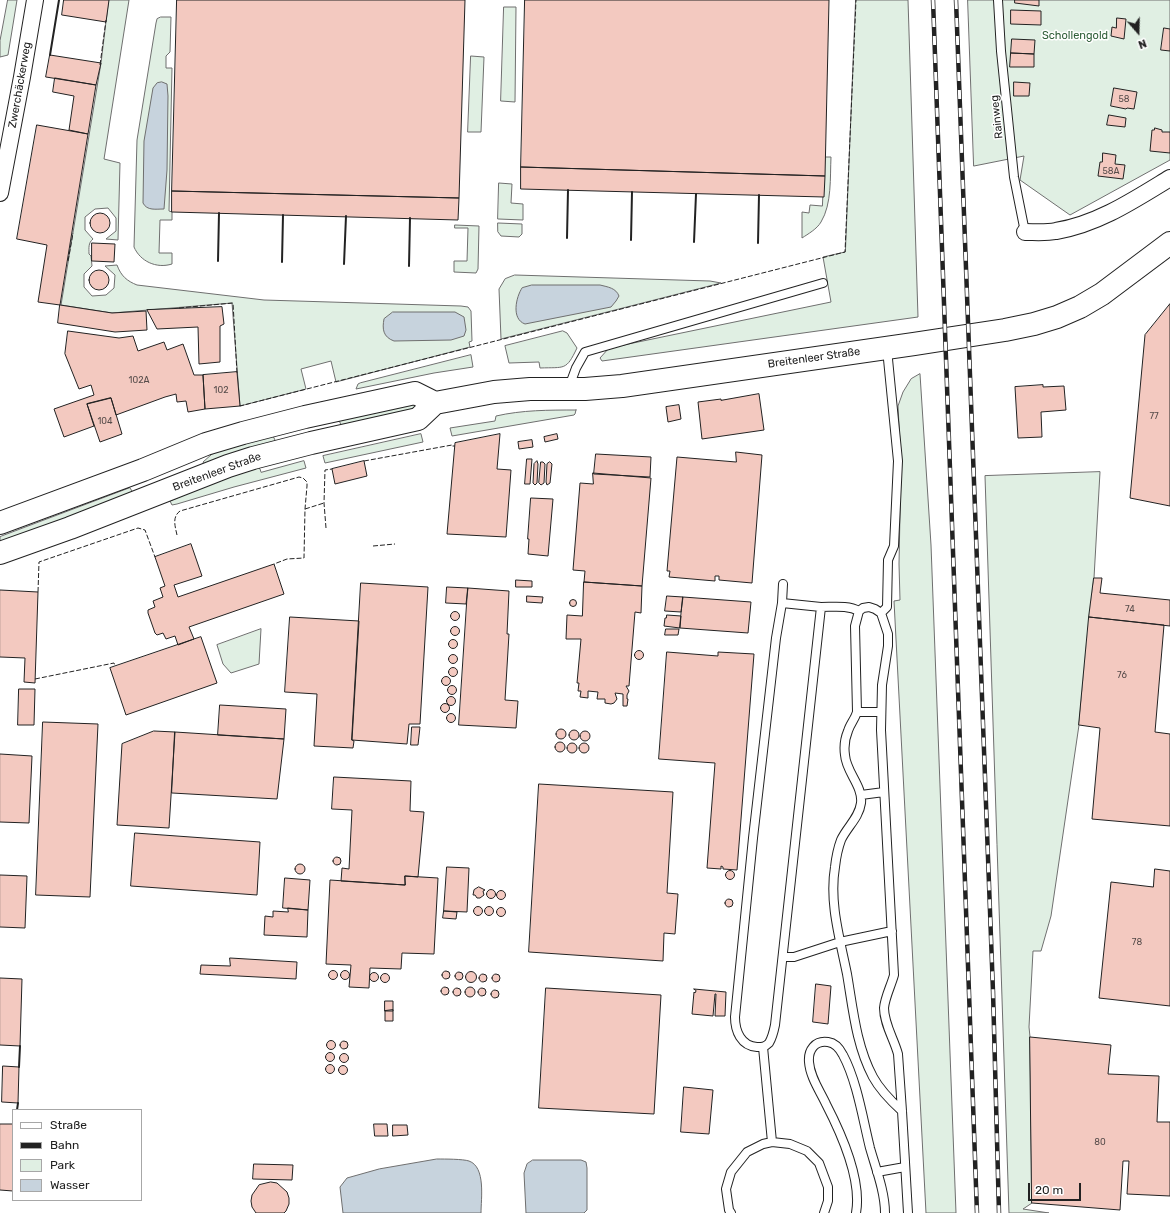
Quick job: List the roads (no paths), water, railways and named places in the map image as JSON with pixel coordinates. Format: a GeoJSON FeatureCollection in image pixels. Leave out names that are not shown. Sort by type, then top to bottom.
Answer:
{"type":"FeatureCollection","features":[{"type":"Feature","properties":{"kind":"main road","name":"Breitenleer Straße"},"geometry":{"type":"LineString","coordinates":[[0,553],[70,528],[228,466],[253,458],[418,419],[435,403],[494,392],[530,389],[568,389],[622,386],[887,348],[1005,330],[1034,324],[1057,317],[1080,307],[1102,294],[1170,244]]}},
{"type":"Feature","properties":{"kind":"main road"},"geometry":{"type":"LineString","coordinates":[[0,523],[143,470],[206,444],[243,433],[313,415],[415,393],[435,403]]}},
{"type":"Feature","properties":{"kind":"street","name":"Zwerchäckerweg"},"geometry":{"type":"LineString","coordinates":[[0,193],[35,0]]}},
{"type":"Feature","properties":{"kind":"street"},"geometry":{"type":"LineString","coordinates":[[1025,232],[1054,231],[1086,224],[1124,205],[1170,178]]}},
{"type":"Feature","properties":{"kind":"lane","name":"Rainweg"},"geometry":{"type":"LineString","coordinates":[[998,0],[1001,51],[1014,177],[1025,232]]}},
{"type":"Feature","properties":{"kind":"lane"},"geometry":{"type":"LineString","coordinates":[[568,389],[576,368],[585,352],[823,283]]}},
{"type":"Feature","properties":{"kind":"lane"},"geometry":{"type":"LineString","coordinates":[[881,613],[887,607],[888,560],[894,546],[898,487],[898,461],[887,348]]}},
{"type":"Feature","properties":{"kind":"lane"},"geometry":{"type":"LineString","coordinates":[[783,584],[782,604],[776,638],[753,838],[735,1017],[735,1027],[742,1040],[754,1046],[763,1047],[769,1043],[775,1025],[821,607]]}},
{"type":"Feature","properties":{"kind":"lane"},"geometry":{"type":"LineString","coordinates":[[782,604],[844,607],[854,608],[859,611]]}},
{"type":"Feature","properties":{"kind":"lane"},"geometry":{"type":"LineString","coordinates":[[902,1111],[890,1100],[873,1078],[864,1056],[856,1027],[835,918],[833,893],[834,868],[841,840],[854,821],[861,802],[861,795],[846,763],[845,755],[848,731],[857,712],[855,626],[859,611],[869,607],[881,613],[888,634],[888,646],[882,685],[881,712],[894,975],[884,1007],[887,1023],[896,1044],[898,1054],[902,1111],[908,1213]]}},
{"type":"Feature","properties":{"kind":"lane"},"geometry":{"type":"LineString","coordinates":[[857,712],[881,712]]}},
{"type":"Feature","properties":{"kind":"lane"},"geometry":{"type":"LineString","coordinates":[[861,795],[884,792]]}},
{"type":"Feature","properties":{"kind":"lane"},"geometry":{"type":"LineString","coordinates":[[783,957],[794,957],[840,942],[892,931]]}},
{"type":"Feature","properties":{"kind":"lane"},"geometry":{"type":"LineString","coordinates":[[856,1213],[857,1193],[854,1175],[837,1127],[816,1085],[809,1064],[810,1050],[817,1043],[831,1042],[836,1045],[844,1056],[853,1081],[877,1172],[883,1196],[885,1213]]}},
{"type":"Feature","properties":{"kind":"lane"},"geometry":{"type":"LineString","coordinates":[[763,1047],[772,1142]]}},
{"type":"Feature","properties":{"kind":"lane"},"geometry":{"type":"LineString","coordinates":[[731,1213],[729,1210],[726,1189],[731,1172],[747,1152],[763,1144],[772,1142],[790,1144],[807,1151],[819,1163],[828,1187],[828,1201],[824,1213]]}},
{"type":"Feature","properties":{"kind":"lane"},"geometry":{"type":"LineString","coordinates":[[877,1172],[905,1167]]}},
{"type":"Feature","properties":{"kind":"water"},"geometry":{"type":"Polygon","coordinates":[[[162,82],[167,84],[168,96],[167,170],[164,209],[155,209],[145,206],[143,203],[144,141],[153,88],[157,83],[162,82]]]}},
{"type":"Feature","properties":{"kind":"water"},"geometry":{"type":"Polygon","coordinates":[[[532,285],[600,285],[609,287],[618,293],[619,296],[611,307],[525,324],[518,318],[516,313],[517,302],[522,288],[532,285]]]}},
{"type":"Feature","properties":{"kind":"water"},"geometry":{"type":"Polygon","coordinates":[[[393,312],[455,312],[464,317],[466,330],[464,336],[451,340],[394,341],[385,335],[383,326],[384,319],[393,312]]]}},
{"type":"Feature","properties":{"kind":"water"},"geometry":{"type":"Polygon","coordinates":[[[437,1159],[466,1160],[474,1164],[480,1176],[482,1192],[481,1213],[343,1213],[340,1187],[347,1178],[379,1169],[437,1159]]]}},
{"type":"Feature","properties":{"kind":"water"},"geometry":{"type":"Polygon","coordinates":[[[533,1160],[581,1160],[586,1162],[587,1210],[584,1213],[526,1213],[524,1173],[527,1164],[533,1160]]]}},
{"type":"Feature","properties":{"kind":"railway"},"geometry":{"type":"LineString","coordinates":[[933,0],[977,1213]]}},
{"type":"Feature","properties":{"kind":"railway"},"geometry":{"type":"LineString","coordinates":[[956,0],[993,991],[999,1213]]}},
{"type":"Feature","properties":{"kind":"park label","name":"Schollengold"},"geometry":{"type":"Point","coordinates":[1075,36]}}]}
